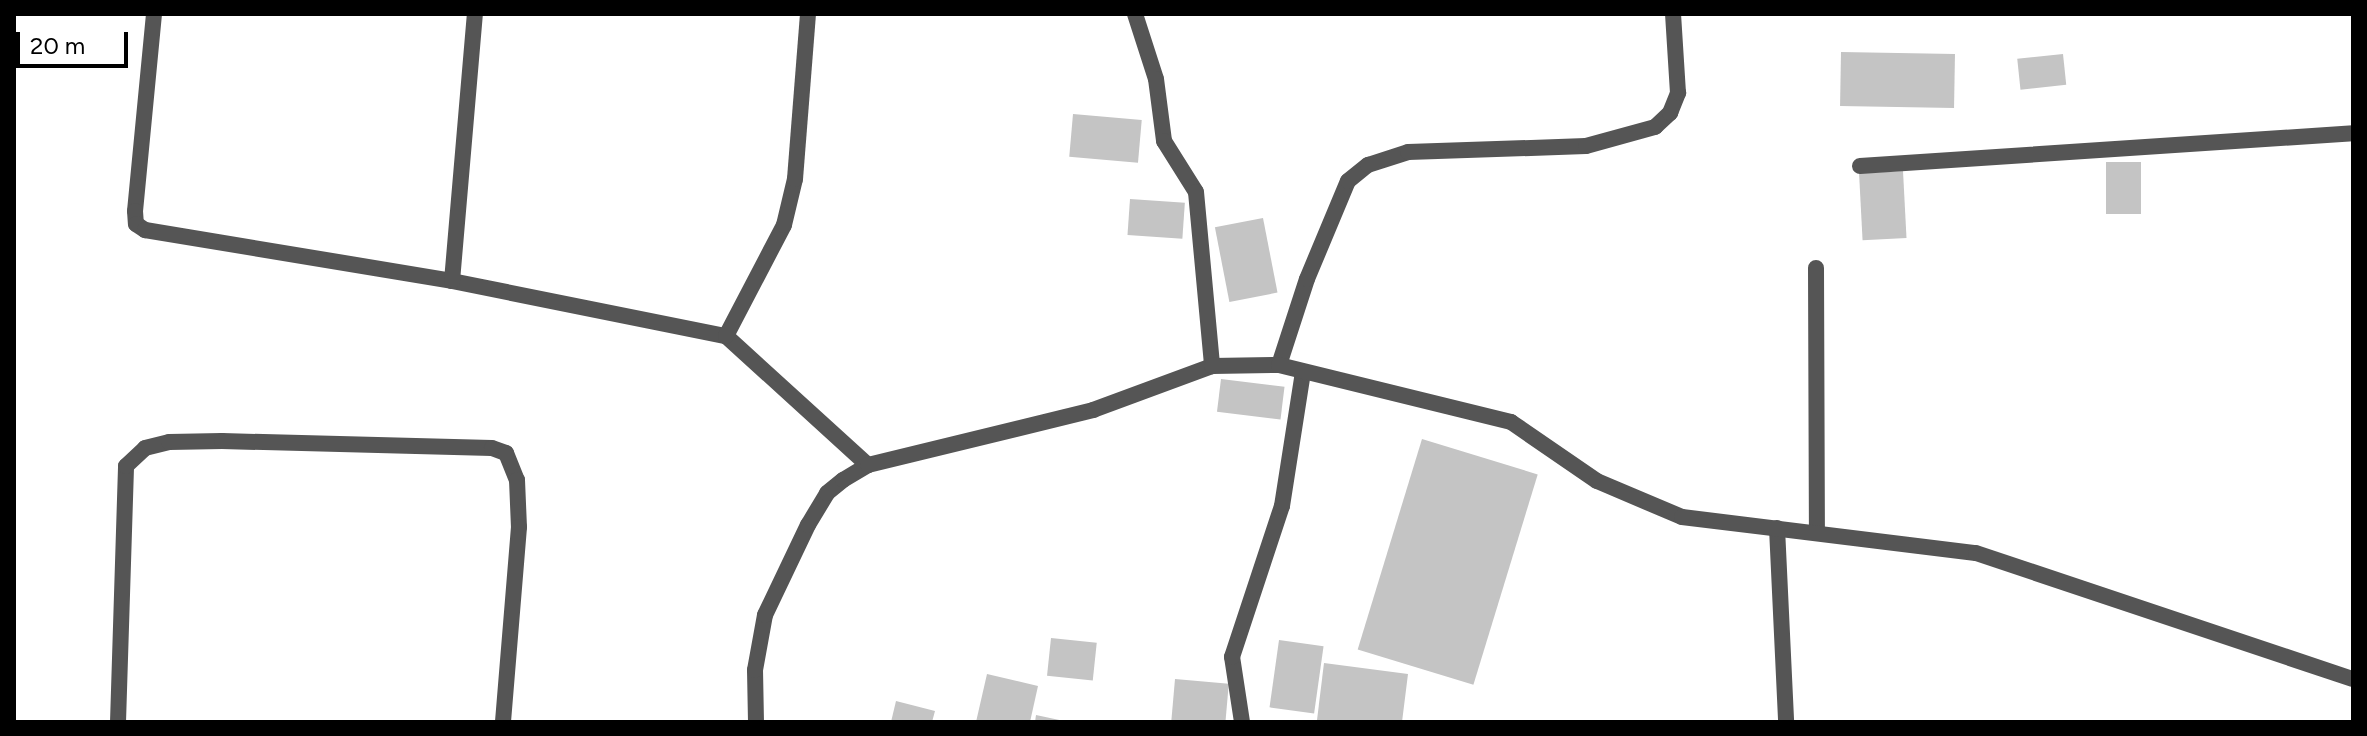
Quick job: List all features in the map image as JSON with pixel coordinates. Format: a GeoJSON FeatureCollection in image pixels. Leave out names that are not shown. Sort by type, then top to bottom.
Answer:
{"type":"FeatureCollection","features":[{"type":"Feature","properties":{"kind":"street"},"geometry":{"type":"LineString","coordinates":[[154,14],[136,224],[145,230],[452,281],[726,336],[868,465]]}},
{"type":"Feature","properties":{"kind":"street"},"geometry":{"type":"LineString","coordinates":[[452,281],[475,14]]}},
{"type":"Feature","properties":{"kind":"street"},"geometry":{"type":"LineString","coordinates":[[726,336],[784,225],[795,179],[808,14]]}},
{"type":"Feature","properties":{"kind":"street"},"geometry":{"type":"LineString","coordinates":[[1135,14],[1156,79],[1164,141],[1196,192],[1212,366]]}},
{"type":"Feature","properties":{"kind":"street"},"geometry":{"type":"LineString","coordinates":[[1279,365],[1307,279],[1348,181],[1368,165],[1408,152],[1586,146],[1655,127],[1670,113],[1678,93],[1673,14]]}},
{"type":"Feature","properties":{"kind":"street"},"geometry":{"type":"LineString","coordinates":[[1860,166],[2353,133]]}},
{"type":"Feature","properties":{"kind":"street"},"geometry":{"type":"LineString","coordinates":[[1816,268],[1817,533]]}},
{"type":"Feature","properties":{"kind":"street"},"geometry":{"type":"LineString","coordinates":[[756,722],[759,636],[775,591],[827,493],[868,465],[1093,410],[1212,366],[1279,365],[1511,422],[1597,481],[1682,517],[1976,553],[2353,679]]}},
{"type":"Feature","properties":{"kind":"street"},"geometry":{"type":"LineString","coordinates":[[1242,722],[1232,657],[1282,506],[1303,372]]}},
{"type":"Feature","properties":{"kind":"street"},"geometry":{"type":"LineString","coordinates":[[118,722],[126,466],[145,448],[222,441],[492,448],[506,453],[517,480],[519,527],[503,722]]}},
{"type":"Feature","properties":{"kind":"street"},"geometry":{"type":"LineString","coordinates":[[1777,528],[1786,722]]}},
{"type":"Feature","properties":{"kind":"building"},"geometry":{"type":"Polygon","coordinates":[[[1841,52],[1955,54],[1954,108],[1840,106],[1841,52]]]}},
{"type":"Feature","properties":{"kind":"building"},"geometry":{"type":"Polygon","coordinates":[[[2063,54],[2066,85],[2020,90],[2017,59],[2063,54]]]}},
{"type":"Feature","properties":{"kind":"building"},"geometry":{"type":"Polygon","coordinates":[[[1073,114],[1142,120],[1138,163],[1069,157],[1073,114]]]}},
{"type":"Feature","properties":{"kind":"building"},"geometry":{"type":"Polygon","coordinates":[[[2106,162],[2141,162],[2141,214],[2106,214],[2106,162]]]}},
{"type":"Feature","properties":{"kind":"building"},"geometry":{"type":"Polygon","coordinates":[[[1903,171],[1907,238],[1863,240],[1859,173],[1903,171]]]}},
{"type":"Feature","properties":{"kind":"building"},"geometry":{"type":"Polygon","coordinates":[[[1130,199],[1185,203],[1182,239],[1127,235],[1130,199]]]}},
{"type":"Feature","properties":{"kind":"building"},"geometry":{"type":"Polygon","coordinates":[[[1263,218],[1278,293],[1229,302],[1215,227],[1263,218]]]}},
{"type":"Feature","properties":{"kind":"building"},"geometry":{"type":"Polygon","coordinates":[[[1221,379],[1285,387],[1281,420],[1217,412],[1221,379]]]}},
{"type":"Feature","properties":{"kind":"building"},"geometry":{"type":"Polygon","coordinates":[[[1422,439],[1538,474],[1473,685],[1358,649],[1422,439]]]}},
{"type":"Feature","properties":{"kind":"building"},"geometry":{"type":"Polygon","coordinates":[[[1051,638],[1097,643],[1093,681],[1047,676],[1051,638]]]}},
{"type":"Feature","properties":{"kind":"building"},"geometry":{"type":"Polygon","coordinates":[[[1279,640],[1324,646],[1314,714],[1270,707],[1279,640]]]}},
{"type":"Feature","properties":{"kind":"building"},"geometry":{"type":"Polygon","coordinates":[[[1324,663],[1408,674],[1402,722],[1317,720],[1324,663]]]}},
{"type":"Feature","properties":{"kind":"building"},"geometry":{"type":"Polygon","coordinates":[[[987,674],[1038,686],[1030,722],[976,722],[987,674]]]}},
{"type":"Feature","properties":{"kind":"building"},"geometry":{"type":"Polygon","coordinates":[[[1175,679],[1229,684],[1225,722],[1171,722],[1175,679]]]}},
{"type":"Feature","properties":{"kind":"building"},"geometry":{"type":"Polygon","coordinates":[[[896,701],[935,711],[932,722],[891,722],[896,701]]]}},
{"type":"Feature","properties":{"kind":"building"},"geometry":{"type":"Polygon","coordinates":[[[1036,715],[1064,721],[1064,722],[1035,722],[1036,715]]]}}]}
